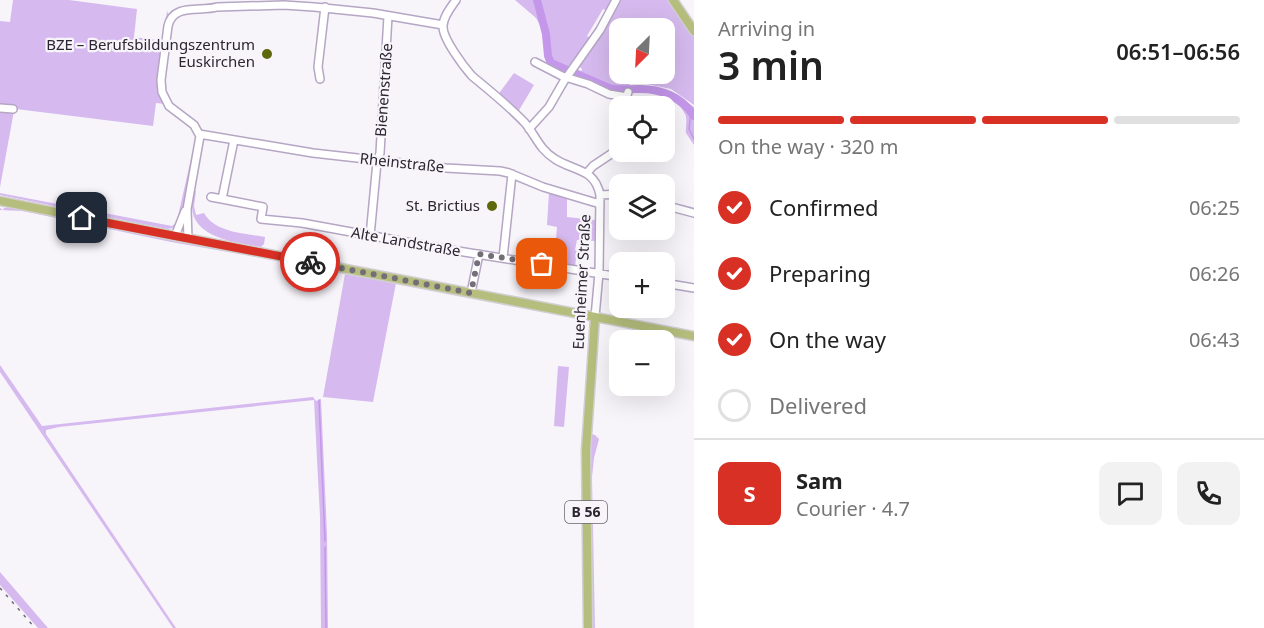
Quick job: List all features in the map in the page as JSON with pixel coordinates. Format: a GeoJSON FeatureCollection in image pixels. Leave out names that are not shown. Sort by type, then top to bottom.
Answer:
{"type":"FeatureCollection","features":[{"type":"Feature","properties":{"kind":"main road"},"geometry":{"type":"LineString","coordinates":[[674,0],[694,31]]}},
{"type":"Feature","properties":{"kind":"main road"},"geometry":{"type":"LineString","coordinates":[[0,201],[694,336]]}},
{"type":"Feature","properties":{"kind":"main road","name":"Euenheimer Straße"},"geometry":{"type":"LineString","coordinates":[[588,628],[586,450],[595,316]]}},
{"type":"Feature","properties":{"kind":"street"},"geometry":{"type":"LineString","coordinates":[[456,0],[443,25],[449,44],[465,69],[518,116],[530,129],[539,145],[560,162],[587,173],[609,155]]}},
{"type":"Feature","properties":{"kind":"street"},"geometry":{"type":"LineString","coordinates":[[530,129],[549,107],[600,30],[616,0]]}},
{"type":"Feature","properties":{"kind":"street"},"geometry":{"type":"LineString","coordinates":[[188,239],[187,209],[199,134],[194,125],[169,106],[162,92],[168,26],[174,14],[180,11],[217,7],[293,5],[443,25]]}},
{"type":"Feature","properties":{"kind":"street"},"geometry":{"type":"LineString","coordinates":[[320,79],[318,67],[325,8]]}},
{"type":"Feature","properties":{"kind":"street","name":"Bienenstraße"},"geometry":{"type":"LineString","coordinates":[[370,236],[380,153],[388,16]]}},
{"type":"Feature","properties":{"kind":"street"},"geometry":{"type":"LineString","coordinates":[[535,62],[551,71],[569,74],[609,94],[627,96]]}},
{"type":"Feature","properties":{"kind":"street"},"geometry":{"type":"LineString","coordinates":[[0,108],[13,110]]}},
{"type":"Feature","properties":{"kind":"street","name":"Rheinstraße"},"geometry":{"type":"LineString","coordinates":[[199,134],[296,151],[447,168],[495,170],[600,204]]}},
{"type":"Feature","properties":{"kind":"street"},"geometry":{"type":"LineString","coordinates":[[211,197],[222,199],[234,140]]}},
{"type":"Feature","properties":{"kind":"street","name":"Euenheimer Straße"},"geometry":{"type":"LineString","coordinates":[[587,173],[597,183],[600,195],[599,273],[595,316]]}},
{"type":"Feature","properties":{"kind":"street"},"geometry":{"type":"LineString","coordinates":[[503,258],[512,174]]}},
{"type":"Feature","properties":{"kind":"street"},"geometry":{"type":"LineString","coordinates":[[600,195],[609,195]]}},
{"type":"Feature","properties":{"kind":"street","name":"Alte Landstraße"},"geometry":{"type":"LineString","coordinates":[[222,199],[263,207],[261,219],[302,223],[609,275]]}},
{"type":"Feature","properties":{"kind":"street"},"geometry":{"type":"LineString","coordinates":[[675,208],[694,213]]}},
{"type":"Feature","properties":{"kind":"street"},"geometry":{"type":"LineString","coordinates":[[175,236],[187,209]]}},
{"type":"Feature","properties":{"kind":"street","name":"Alte Landstraße"},"geometry":{"type":"LineString","coordinates":[[471,293],[479,254]]}},
{"type":"Feature","properties":{"kind":"street"},"geometry":{"type":"LineString","coordinates":[[675,285],[694,286]]}},
{"type":"Feature","properties":{"kind":"shaded area"},"geometry":{"type":"Polygon","coordinates":[[[13,0],[69,0],[137,9],[134,37],[163,41],[167,11],[169,16],[159,84],[165,104],[156,103],[153,126],[0,107],[0,21],[10,22],[13,0]]]}},
{"type":"Feature","properties":{"kind":"shaded area"},"geometry":{"type":"Polygon","coordinates":[[[515,0],[613,0],[608,11],[603,9],[587,36],[591,38],[568,67],[566,74],[546,62],[541,27],[536,18],[515,0]]]}},
{"type":"Feature","properties":{"kind":"shaded area"},"geometry":{"type":"Polygon","coordinates":[[[619,0],[670,0],[694,36],[694,105],[671,89],[647,84],[675,84],[675,18],[609,18],[619,0]]]}},
{"type":"Feature","properties":{"kind":"shaded area"},"geometry":{"type":"Polygon","coordinates":[[[609,19],[609,84],[630,84],[626,93],[614,93],[571,76],[576,69],[582,70],[579,64],[609,19]]]}},
{"type":"Feature","properties":{"kind":"shaded area"},"geometry":{"type":"Polygon","coordinates":[[[514,73],[534,85],[518,112],[497,96],[514,73]]]}},
{"type":"Feature","properties":{"kind":"shaded area"},"geometry":{"type":"Polygon","coordinates":[[[633,85],[669,91],[694,107],[694,145],[686,133],[685,114],[675,102],[675,96],[661,90],[632,88],[633,85]]]}},
{"type":"Feature","properties":{"kind":"shaded area"},"geometry":{"type":"Polygon","coordinates":[[[647,90],[669,96],[630,91],[647,90]]]}},
{"type":"Feature","properties":{"kind":"shaded area"},"geometry":{"type":"Polygon","coordinates":[[[0,109],[14,111],[0,187],[0,109]]]}},
{"type":"Feature","properties":{"kind":"shaded area"},"geometry":{"type":"Polygon","coordinates":[[[193,150],[195,151],[187,195],[179,221],[173,228],[167,229],[0,195],[0,193],[172,226],[176,223],[178,216],[193,150]]]}},
{"type":"Feature","properties":{"kind":"shaded area"},"geometry":{"type":"Polygon","coordinates":[[[194,191],[196,191],[194,206],[196,215],[204,213],[215,225],[231,231],[265,237],[264,244],[261,247],[229,241],[208,232],[199,225],[194,217],[192,206],[194,191]]]}},
{"type":"Feature","properties":{"kind":"shaded area"},"geometry":{"type":"Polygon","coordinates":[[[549,192],[567,197],[567,217],[596,220],[596,241],[577,240],[575,267],[554,263],[557,227],[547,225],[549,192]]]}},
{"type":"Feature","properties":{"kind":"shaded area"},"geometry":{"type":"Polygon","coordinates":[[[0,208],[44,212],[113,228],[339,272],[171,242],[23,211],[0,210],[0,208]]]}},
{"type":"Feature","properties":{"kind":"shaded area"},"geometry":{"type":"Polygon","coordinates":[[[345,274],[396,283],[373,402],[323,397],[345,274]]]}},
{"type":"Feature","properties":{"kind":"shaded area"},"geometry":{"type":"Polygon","coordinates":[[[0,365],[42,426],[313,397],[316,401],[321,399],[327,534],[328,628],[321,628],[320,517],[314,400],[46,430],[46,434],[176,628],[173,628],[0,372],[0,365]]]}},
{"type":"Feature","properties":{"kind":"shaded area"},"geometry":{"type":"Polygon","coordinates":[[[558,366],[569,367],[564,427],[554,426],[558,366]]]}},
{"type":"Feature","properties":{"kind":"shaded area"},"geometry":{"type":"Polygon","coordinates":[[[591,434],[599,439],[592,477],[595,628],[591,628],[588,466],[591,434]]]}},
{"type":"Feature","properties":{"kind":"shaded area"},"geometry":{"type":"Polygon","coordinates":[[[0,572],[48,628],[38,628],[0,585],[0,572]]]}},
{"type":"Feature","properties":{"kind":"waterway"},"geometry":{"type":"LineString","coordinates":[[537,0],[551,63],[609,88],[662,92],[677,99],[694,116]]}},
{"type":"Feature","properties":{"kind":"waterway"},"geometry":{"type":"LineString","coordinates":[[691,112],[689,129],[694,139]]}},
{"type":"Feature","properties":{"kind":"waterway"},"geometry":{"type":"LineString","coordinates":[[319,400],[325,541]]}},
{"type":"Feature","properties":{"kind":"waterway"},"geometry":{"type":"LineString","coordinates":[[325,547],[326,628]]}},
{"type":"Feature","properties":{"kind":"railway"},"geometry":{"type":"LineString","coordinates":[[0,588],[35,628]]}},
{"type":"Feature","properties":{"kind":"way so far"},"geometry":{"type":"LineString","coordinates":[[310,262],[471,293],[479,254],[542,264]]}},
{"type":"Feature","properties":{"kind":"place","name":"BZE – Berufsbildungszentrum Euskirchen"},"geometry":{"type":"Point","coordinates":[267,54]}},
{"type":"Feature","properties":{"kind":"place","name":"St. Brictius"},"geometry":{"type":"Point","coordinates":[492,206]}},
{"type":"Feature","properties":{"kind":"route"},"geometry":{"type":"LineString","coordinates":[[82,218],[310,262]]}}]}
